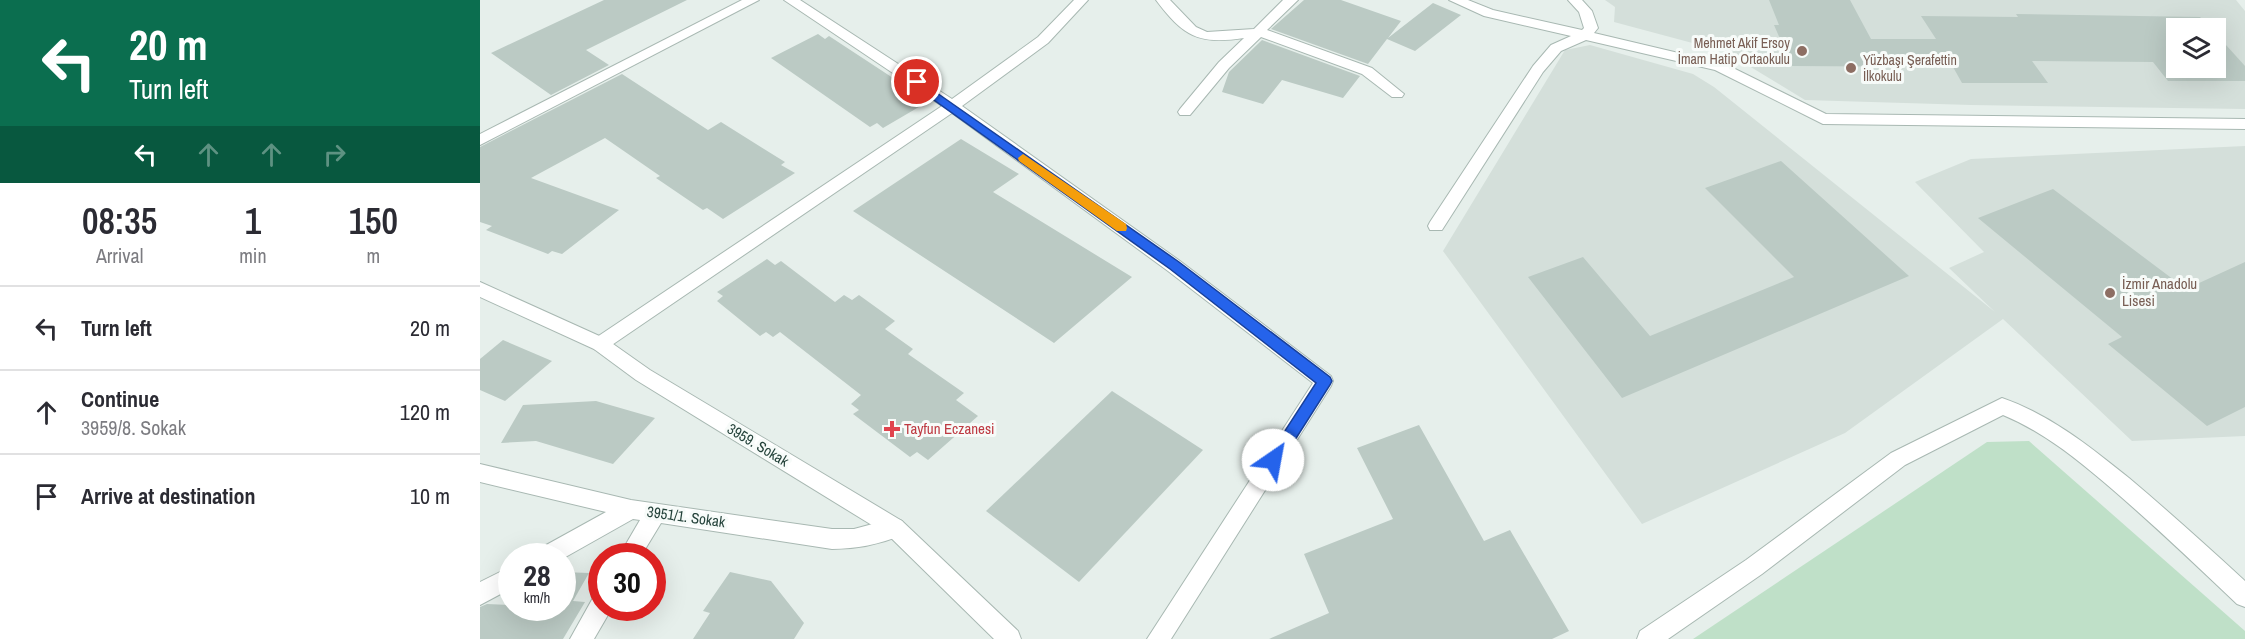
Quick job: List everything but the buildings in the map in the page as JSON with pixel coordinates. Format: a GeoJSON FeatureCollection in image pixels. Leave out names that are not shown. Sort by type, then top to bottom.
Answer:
{"type":"FeatureCollection","features":[{"type":"Feature","properties":{"kind":"street"},"geometry":{"type":"LineString","coordinates":[[480,140],[752,0]]}},
{"type":"Feature","properties":{"kind":"street"},"geometry":{"type":"LineString","coordinates":[[792,0],[952,106],[1174,266],[1324,381],[1158,639]]}},
{"type":"Feature","properties":{"kind":"street"},"geometry":{"type":"LineString","coordinates":[[600,344],[952,106],[1043,40],[1082,0]]}},
{"type":"Feature","properties":{"kind":"street"},"geometry":{"type":"LineString","coordinates":[[1163,0],[1191,30],[1205,36],[1232,36],[1259,32],[1367,70],[1397,94]]}},
{"type":"Feature","properties":{"kind":"street"},"geometry":{"type":"LineString","coordinates":[[1185,112],[1224,65],[1291,0]]}},
{"type":"Feature","properties":{"kind":"street"},"geometry":{"type":"LineString","coordinates":[[1456,0],[1489,13],[1720,67],[1823,118],[2245,124]]}},
{"type":"Feature","properties":{"kind":"street"},"geometry":{"type":"LineString","coordinates":[[1436,226],[1538,69],[1556,48],[1585,35],[1591,28],[1585,11],[1575,0]]}},
{"type":"Feature","properties":{"kind":"street","name":"3959. Sokak"},"geometry":{"type":"LineString","coordinates":[[480,289],[600,344],[643,375],[895,528],[1010,639]]}},
{"type":"Feature","properties":{"kind":"street"},"geometry":{"type":"LineString","coordinates":[[1648,639],[1754,567],[1898,459],[2002,406],[2032,418],[2067,439],[2164,521],[2245,596]]}},
{"type":"Feature","properties":{"kind":"street","name":"3951/1. Sokak"},"geometry":{"type":"LineString","coordinates":[[480,473],[631,509],[832,539],[854,539],[895,528]]}},
{"type":"Feature","properties":{"kind":"street"},"geometry":{"type":"LineString","coordinates":[[570,543],[631,509]]}},
{"type":"Feature","properties":{"kind":"street"},"geometry":{"type":"LineString","coordinates":[[638,543],[656,512]]}},
{"type":"Feature","properties":{"kind":"street"},"geometry":{"type":"LineString","coordinates":[[480,594],[498,584]]}},
{"type":"Feature","properties":{"kind":"street"},"geometry":{"type":"LineString","coordinates":[[581,639],[592,621]]}},
{"type":"Feature","properties":{"kind":"shaded area"},"geometry":{"type":"Polygon","coordinates":[[[1605,0],[2236,0],[2245,11],[2245,109],[1805,100],[1726,52],[1614,22],[1615,7],[1605,0]]]}},
{"type":"Feature","properties":{"kind":"shaded area"},"geometry":{"type":"Polygon","coordinates":[[[1590,45],[1693,74],[1714,87],[1995,312],[1949,268],[1984,252],[1915,182],[1971,159],[2245,146],[2245,436],[2132,441],[2003,319],[1845,433],[1642,524],[1443,251],[1565,50],[1590,45]]]}},
{"type":"Feature","properties":{"kind":"green space"},"geometry":{"type":"Polygon","coordinates":[[[2029,441],[2245,631],[2245,639],[1693,639],[1987,442],[2029,441]]]}},
{"type":"Feature","properties":{"kind":"slow traffic"},"geometry":{"type":"LineString","coordinates":[[1023,158],[1121,228]]}},
{"type":"Feature","properties":{"kind":"place","name":"Mehmet Akif Ersoy İmam Hatip Ortaokulu"},"geometry":{"type":"Point","coordinates":[1802,51]}},
{"type":"Feature","properties":{"kind":"place","name":"Yüzbaşı Şerafettin İlkokulu"},"geometry":{"type":"Point","coordinates":[1851,68]}},
{"type":"Feature","properties":{"kind":"place","name":"İzmir Anadolu Lisesi"},"geometry":{"type":"Point","coordinates":[2110,293]}},
{"type":"Feature","properties":{"kind":"place","name":"Tayfun Eczanesi"},"geometry":{"type":"Point","coordinates":[892,429]}},
{"type":"Feature","properties":{"kind":"route"},"geometry":{"type":"LineString","coordinates":[[917,82],[1174,266],[1324,381],[1273,460]]}}]}
